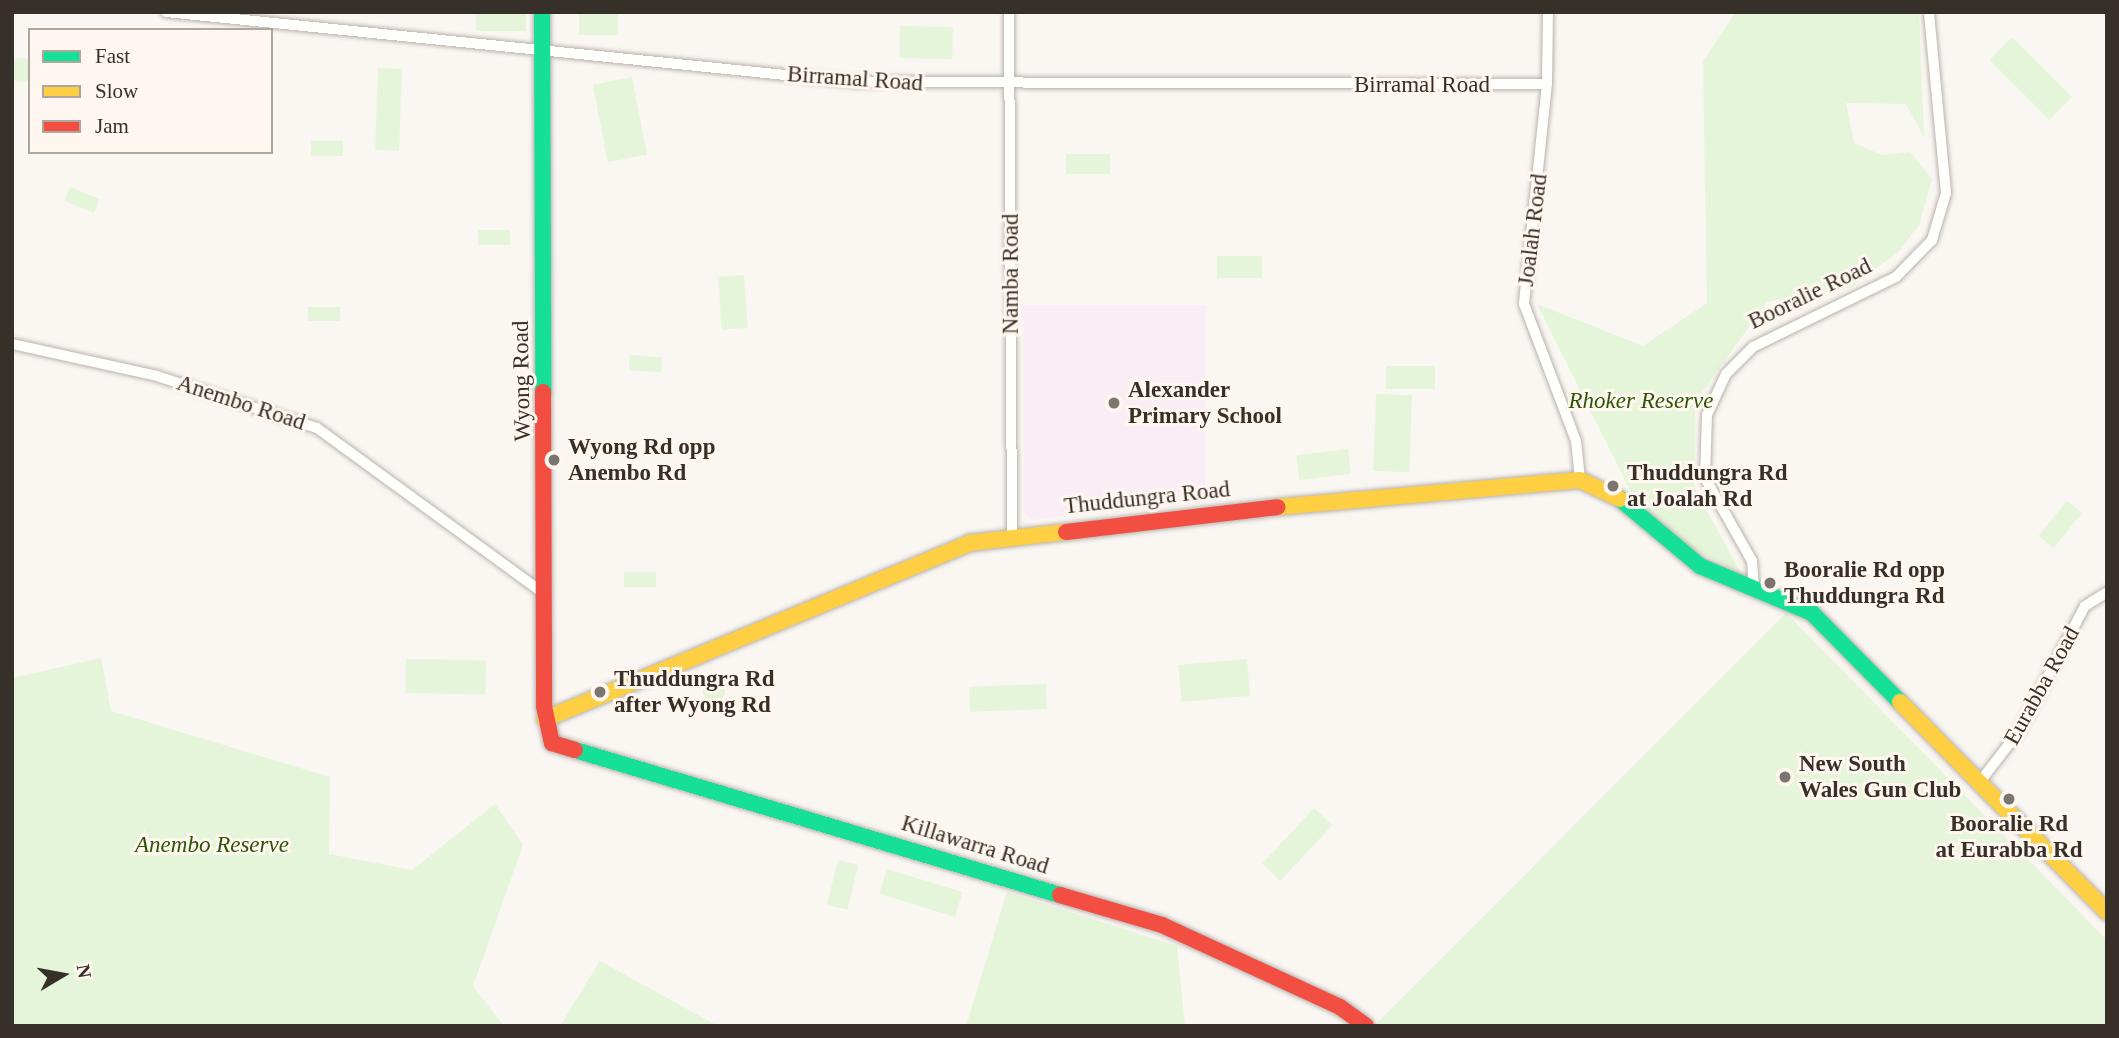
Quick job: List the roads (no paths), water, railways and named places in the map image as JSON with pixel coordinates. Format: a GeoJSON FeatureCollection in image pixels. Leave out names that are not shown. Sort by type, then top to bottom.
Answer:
{"type":"FeatureCollection","features":[{"type":"Feature","properties":{"kind":"street","name":"Birramal Road"},"geometry":{"type":"LineString","coordinates":[[166,12],[542,47],[854,82],[1010,85],[1547,84]]}},
{"type":"Feature","properties":{"kind":"street","name":"Wyong Road"},"geometry":{"type":"LineString","coordinates":[[542,12],[545,719],[556,744]]}},
{"type":"Feature","properties":{"kind":"street","name":"Namba Road"},"geometry":{"type":"LineString","coordinates":[[1009,12],[1012,535]]}},
{"type":"Feature","properties":{"kind":"street","name":"Joalah Road"},"geometry":{"type":"LineString","coordinates":[[1548,12],[1547,84],[1524,304],[1576,442],[1580,480]]}},
{"type":"Feature","properties":{"kind":"street","name":"Booralie Road"},"geometry":{"type":"LineString","coordinates":[[1754,589],[1752,561],[1705,478],[1707,415],[1726,374],[1753,348],[1896,277],[1932,240],[1946,193],[1929,12]]}},
{"type":"Feature","properties":{"kind":"street","name":"Anembo Road"},"geometry":{"type":"LineString","coordinates":[[12,344],[158,376],[317,428],[546,594]]}},
{"type":"Feature","properties":{"kind":"street","name":"Thuddungra Road"},"geometry":{"type":"LineString","coordinates":[[545,719],[692,662],[930,555],[1012,535],[1580,480],[1613,494],[1689,559],[1754,589]]}},
{"type":"Feature","properties":{"kind":"street"},"geometry":{"type":"LineString","coordinates":[[1754,589],[1812,613],[2107,912]]}},
{"type":"Feature","properties":{"kind":"street","name":"Eurabba Road"},"geometry":{"type":"LineString","coordinates":[[1979,783],[2020,731],[2085,606],[2107,592]]}},
{"type":"Feature","properties":{"kind":"street","name":"Killawarra Road"},"geometry":{"type":"LineString","coordinates":[[556,744],[1162,925],[1340,1007],[1366,1026]]}},
{"type":"Feature","properties":{"kind":"place","name":"Alexander Primary School"},"geometry":{"type":"Point","coordinates":[1114,403]}},
{"type":"Feature","properties":{"kind":"place","name":"Wyong Rd opp Anembo Rd"},"geometry":{"type":"Point","coordinates":[554,460]}},
{"type":"Feature","properties":{"kind":"place","name":"Thuddungra Rd at Joalah Rd"},"geometry":{"type":"Point","coordinates":[1613,486]}},
{"type":"Feature","properties":{"kind":"place","name":"Booralie Rd opp Thuddungra Rd"},"geometry":{"type":"Point","coordinates":[1770,583]}},
{"type":"Feature","properties":{"kind":"place","name":"Thuddungra Rd after Wyong Rd"},"geometry":{"type":"Point","coordinates":[600,692]}},
{"type":"Feature","properties":{"kind":"place","name":"New South Wales Gun Club"},"geometry":{"type":"Point","coordinates":[1785,777]}},
{"type":"Feature","properties":{"kind":"place","name":"Booralie Rd at Eurabba Rd"},"geometry":{"type":"Point","coordinates":[2009,799]}},
{"type":"Feature","properties":{"kind":"park label","name":"Rhoker Reserve"},"geometry":{"type":"Point","coordinates":[1641,401]}},
{"type":"Feature","properties":{"kind":"park label","name":"Anembo Reserve"},"geometry":{"type":"Point","coordinates":[212,845]}}]}
